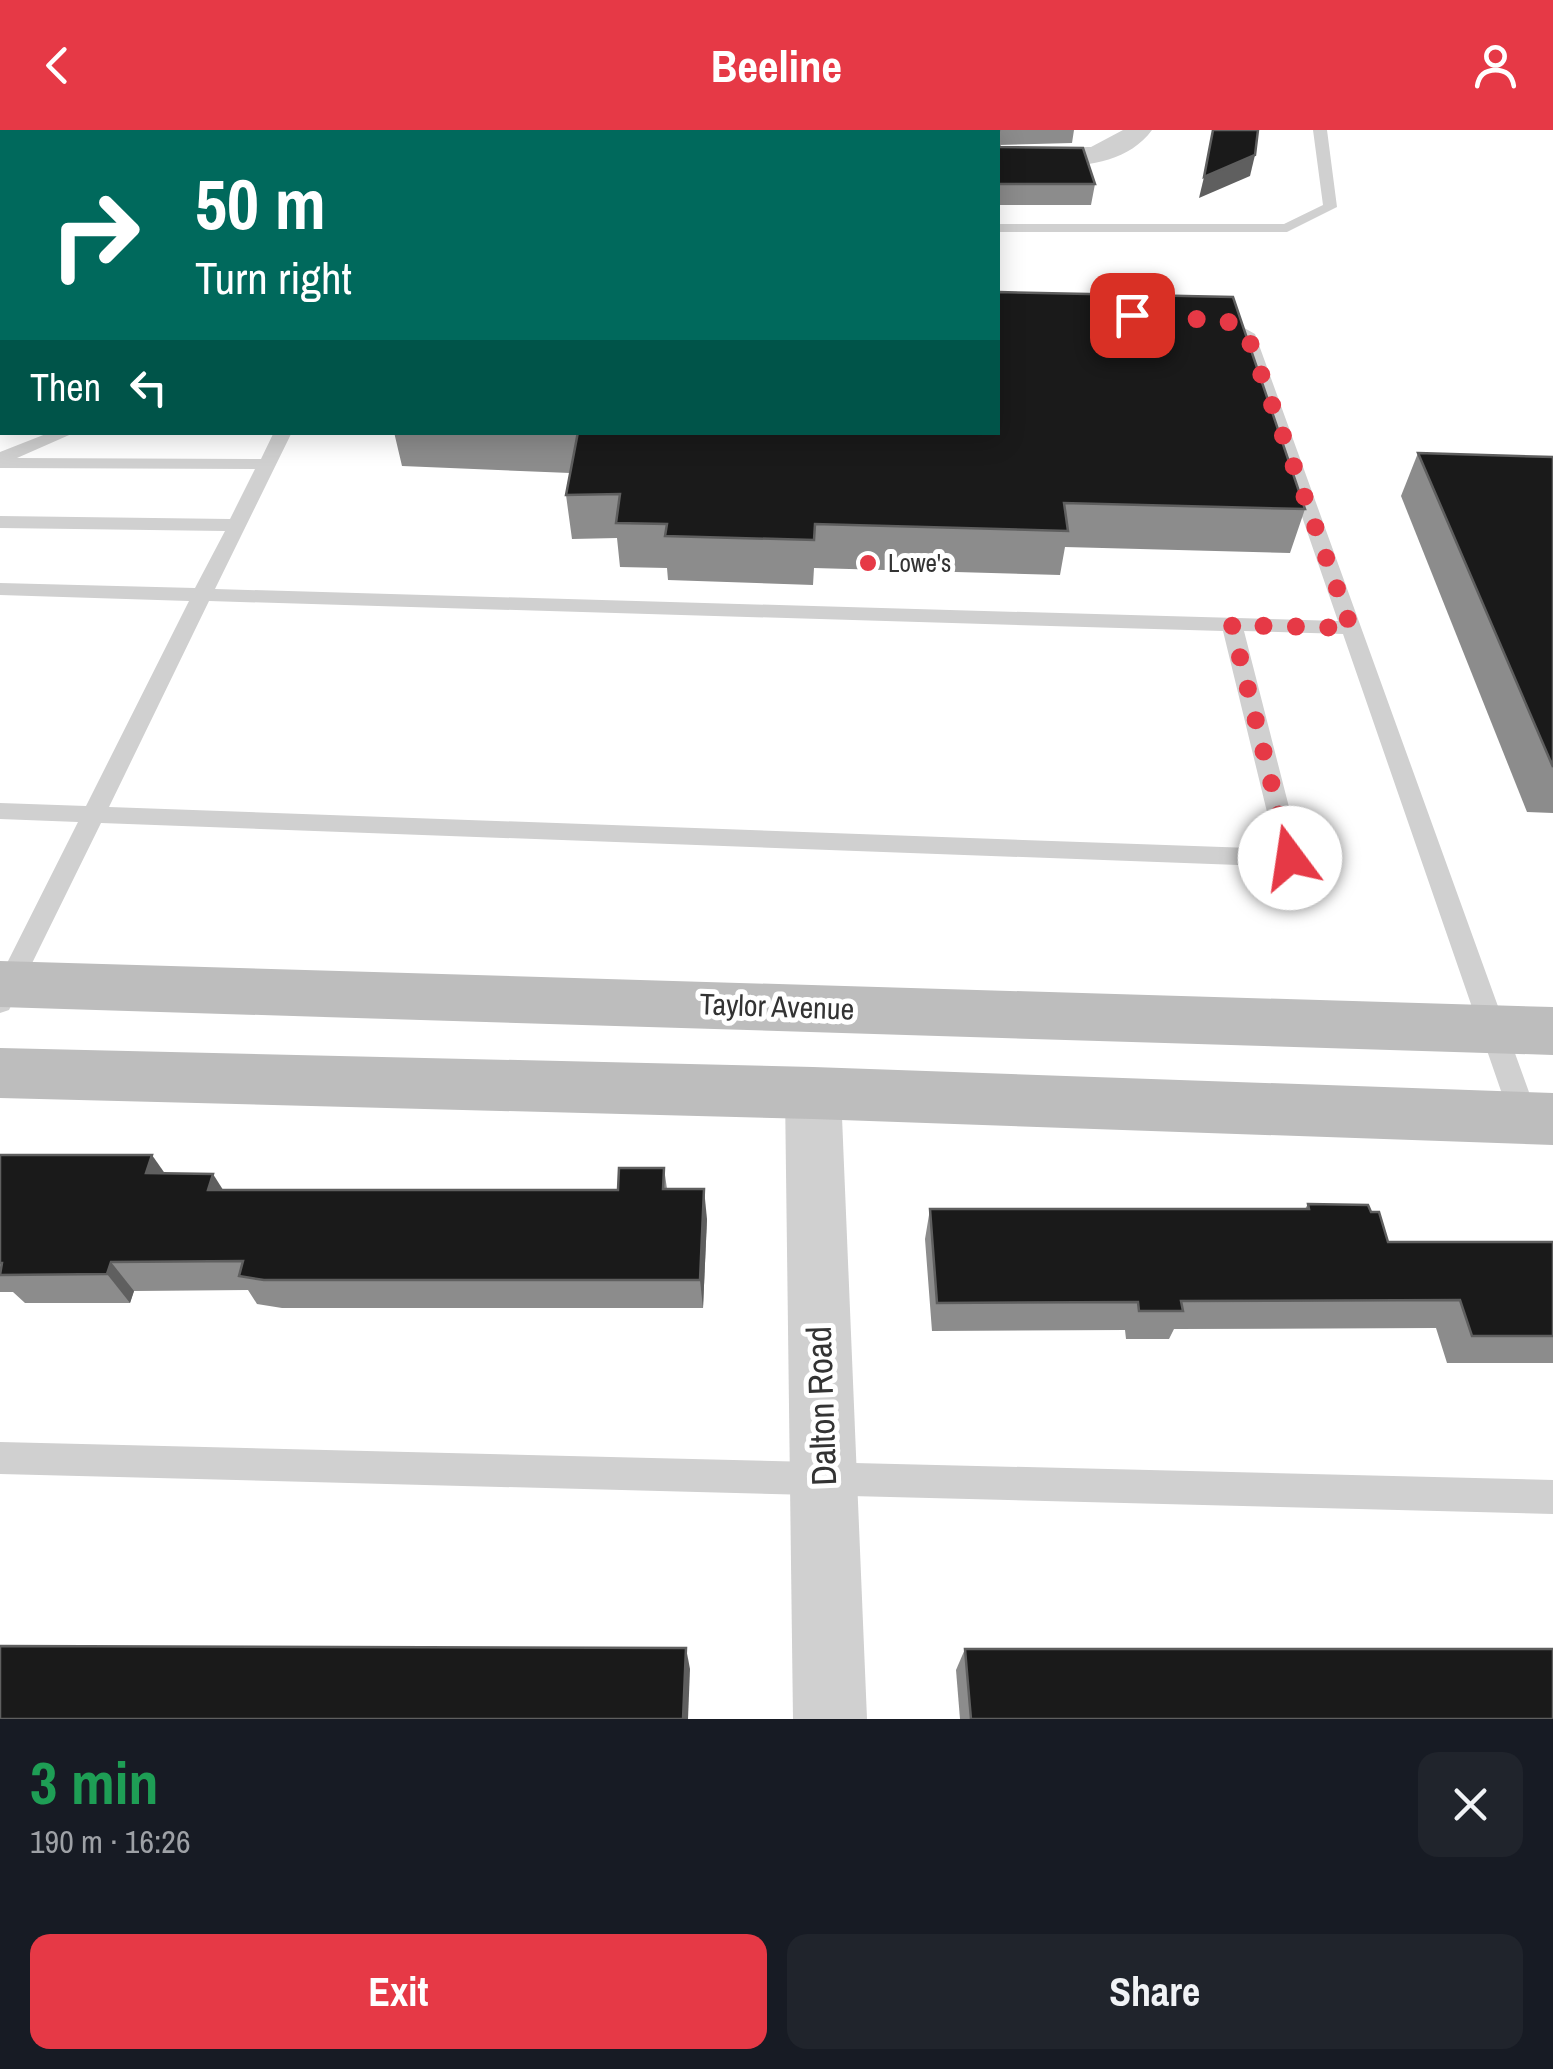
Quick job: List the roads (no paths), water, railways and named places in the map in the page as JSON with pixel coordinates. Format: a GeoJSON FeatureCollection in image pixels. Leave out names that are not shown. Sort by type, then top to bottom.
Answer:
{"type":"FeatureCollection","features":[{"type":"Feature","properties":{"kind":"main road","name":"Taylor Avenue"},"geometry":{"type":"LineString","coordinates":[[3,990],[1492,1026],[1553,1032]]}},
{"type":"Feature","properties":{"kind":"main road"},"geometry":{"type":"LineString","coordinates":[[0,1073],[813,1093],[1539,1118]]}},
{"type":"Feature","properties":{"kind":"street"},"geometry":{"type":"LineString","coordinates":[[1000,156],[1102,153],[1119,148],[1139,130]]}},
{"type":"Feature","properties":{"kind":"street","name":"Dalton Road"},"geometry":{"type":"LineString","coordinates":[[813,1093],[830,1719]]}},
{"type":"Feature","properties":{"kind":"lane"},"geometry":{"type":"LineString","coordinates":[[1000,228],[1287,228],[1330,207],[1320,130]]}},
{"type":"Feature","properties":{"kind":"lane"},"geometry":{"type":"LineString","coordinates":[[1200,316],[1227,321],[1247,334],[1492,1026],[1539,1118]]}},
{"type":"Feature","properties":{"kind":"lane"},"geometry":{"type":"LineString","coordinates":[[0,461],[61,435]]}},
{"type":"Feature","properties":{"kind":"lane"},"geometry":{"type":"LineString","coordinates":[[3,990],[96,815],[282,435]]}},
{"type":"Feature","properties":{"kind":"lane"},"geometry":{"type":"LineString","coordinates":[[0,461],[268,464]]}},
{"type":"Feature","properties":{"kind":"lane"},"geometry":{"type":"LineString","coordinates":[[0,522],[237,525]]}},
{"type":"Feature","properties":{"kind":"lane"},"geometry":{"type":"LineString","coordinates":[[0,590],[1351,628]]}},
{"type":"Feature","properties":{"kind":"lane"},"geometry":{"type":"LineString","coordinates":[[0,812],[1290,858],[1232,625]]}},
{"type":"Feature","properties":{"kind":"lane"},"geometry":{"type":"LineString","coordinates":[[0,1458],[1553,1497]]}},
{"type":"Feature","properties":{"kind":"place","name":"Lowe's"},"geometry":{"type":"Point","coordinates":[868,563]}}]}
